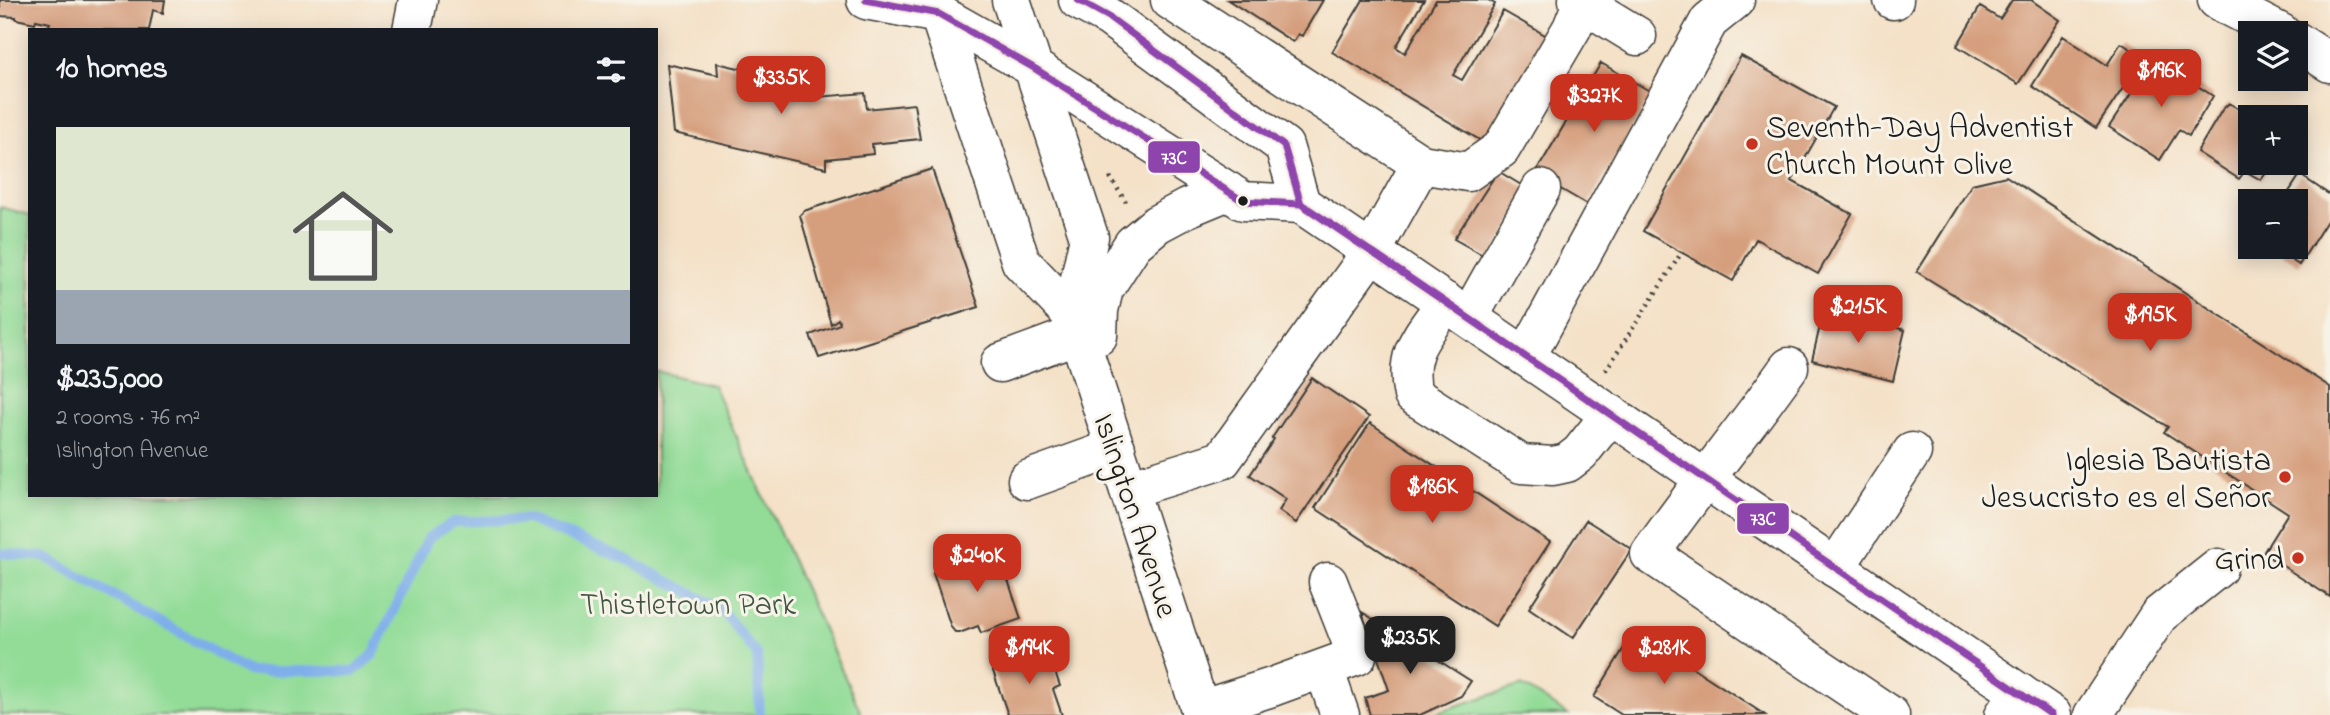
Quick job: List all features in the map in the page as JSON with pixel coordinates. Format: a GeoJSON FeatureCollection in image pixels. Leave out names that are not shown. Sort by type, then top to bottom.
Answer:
{"type":"FeatureCollection","features":[{"type":"Feature","properties":{"kind":"main road"},"geometry":{"type":"LineString","coordinates":[[412,28],[418,0]]}},
{"type":"Feature","properties":{"kind":"main road"},"geometry":{"type":"LineString","coordinates":[[866,0],[937,7],[1243,201],[1301,204],[1835,568],[2012,704],[2052,715]]}},
{"type":"Feature","properties":{"kind":"main road"},"geometry":{"type":"LineString","coordinates":[[1000,363],[1075,324],[1089,237],[1011,0]]}},
{"type":"Feature","properties":{"kind":"main road"},"geometry":{"type":"LineString","coordinates":[[1078,0],[1109,17],[1284,146],[1301,204]]}},
{"type":"Feature","properties":{"kind":"main road"},"geometry":{"type":"LineString","coordinates":[[1170,0],[1421,164],[1468,172],[1501,149],[1572,28],[1580,1],[1637,36]]}},
{"type":"Feature","properties":{"kind":"main road"},"geometry":{"type":"LineString","coordinates":[[1526,357],[1709,21],[1735,0]]}},
{"type":"Feature","properties":{"kind":"main road"},"geometry":{"type":"LineString","coordinates":[[2217,0],[2258,21]]}},
{"type":"Feature","properties":{"kind":"main road","name":"Islington Avenue"},"geometry":{"type":"LineString","coordinates":[[937,7],[1021,262],[1075,324],[1201,713]]}},
{"type":"Feature","properties":{"kind":"main road"},"geometry":{"type":"LineString","coordinates":[[2308,49],[2330,63]]}},
{"type":"Feature","properties":{"kind":"main road"},"geometry":{"type":"LineString","coordinates":[[1129,489],[1222,460],[1372,251],[1421,164]]}},
{"type":"Feature","properties":{"kind":"main road"},"geometry":{"type":"LineString","coordinates":[[1541,189],[1457,310],[1416,345],[1410,358],[1409,379],[1413,395],[1521,464],[1553,466],[1567,463],[1580,453],[1599,407]]}},
{"type":"Feature","properties":{"kind":"main road"},"geometry":{"type":"LineString","coordinates":[[1102,404],[1098,310],[1104,289],[1133,244],[1157,224],[1228,191]]}},
{"type":"Feature","properties":{"kind":"main road"},"geometry":{"type":"LineString","coordinates":[[1788,367],[1650,554],[1890,715]]}},
{"type":"Feature","properties":{"kind":"main road"},"geometry":{"type":"LineString","coordinates":[[1027,480],[1116,448]]}},
{"type":"Feature","properties":{"kind":"main road"},"geometry":{"type":"LineString","coordinates":[[1835,568],[1912,452]]}},
{"type":"Feature","properties":{"kind":"main road"},"geometry":{"type":"LineString","coordinates":[[2092,715],[2159,615],[2218,568]]}},
{"type":"Feature","properties":{"kind":"main road"},"geometry":{"type":"LineString","coordinates":[[1201,713],[1357,656],[1328,582]]}},
{"type":"Feature","properties":{"kind":"main road"},"geometry":{"type":"LineString","coordinates":[[1324,669],[1340,715]]}},
{"type":"Feature","properties":{"kind":"path"},"geometry":{"type":"LineString","coordinates":[[1108,173],[1130,208]]}},
{"type":"Feature","properties":{"kind":"path"},"geometry":{"type":"LineString","coordinates":[[1599,407],[1682,253]]}},
{"type":"Feature","properties":{"kind":"green space","name":"Thistletown Park"},"geometry":{"type":"Polygon","coordinates":[[[0,207],[28,214],[28,497],[658,497],[658,371],[713,385],[862,715],[0,715],[0,207]]]}},
{"type":"Feature","properties":{"kind":"green space"},"geometry":{"type":"Polygon","coordinates":[[[1522,685],[1568,715],[1428,715],[1522,685]]]}},
{"type":"Feature","properties":{"kind":"building"},"geometry":{"type":"Polygon","coordinates":[[[0,0],[165,0],[163,13],[153,10],[149,28],[48,28],[50,23],[0,16],[0,0]]]}},
{"type":"Feature","properties":{"kind":"building"},"geometry":{"type":"Polygon","coordinates":[[[1228,0],[1323,0],[1302,36],[1298,34],[1293,42],[1228,0]]]}},
{"type":"Feature","properties":{"kind":"building"},"geometry":{"type":"Polygon","coordinates":[[[1363,0],[1424,0],[1396,47],[1405,53],[1436,0],[1488,0],[1495,4],[1453,75],[1462,80],[1503,11],[1552,39],[1490,146],[1332,52],[1363,0]]]}},
{"type":"Feature","properties":{"kind":"building"},"geometry":{"type":"Polygon","coordinates":[[[2012,0],[2031,0],[2060,20],[2018,84],[1957,46],[1980,7],[2000,19],[2012,0]]]}},
{"type":"Feature","properties":{"kind":"building"},"geometry":{"type":"Polygon","coordinates":[[[2063,36],[2107,65],[2121,43],[2144,57],[2096,128],[2032,86],[2063,36]]]}},
{"type":"Feature","properties":{"kind":"building","name":"Seventh-Day Adventist Church Mount Olive"},"geometry":{"type":"Polygon","coordinates":[[[1741,56],[1834,107],[1792,181],[1852,214],[1818,274],[1756,239],[1733,281],[1643,231],[1741,56]]]}},
{"type":"Feature","properties":{"kind":"building"},"geometry":{"type":"Polygon","coordinates":[[[2155,58],[2213,96],[2189,136],[2179,130],[2160,160],[2109,127],[2155,58]]]}},
{"type":"Feature","properties":{"kind":"building"},"geometry":{"type":"Polygon","coordinates":[[[717,63],[816,86],[818,97],[865,93],[867,109],[914,104],[920,139],[872,144],[873,154],[826,159],[826,168],[674,133],[667,64],[718,75],[717,63]]]}},
{"type":"Feature","properties":{"kind":"building"},"geometry":{"type":"Polygon","coordinates":[[[1601,63],[1653,93],[1588,205],[1535,174],[1601,63]]]}},
{"type":"Feature","properties":{"kind":"building"},"geometry":{"type":"Polygon","coordinates":[[[2229,103],[2238,109],[2238,175],[2242,175],[2239,179],[2197,152],[2229,103]]]}},
{"type":"Feature","properties":{"kind":"building"},"geometry":{"type":"Polygon","coordinates":[[[932,169],[979,307],[819,358],[810,335],[840,324],[838,319],[831,324],[800,215],[804,211],[932,169]]]}},
{"type":"Feature","properties":{"kind":"building"},"geometry":{"type":"Polygon","coordinates":[[[1498,171],[1531,191],[1490,259],[1454,239],[1498,171]]]}},
{"type":"Feature","properties":{"kind":"building"},"geometry":{"type":"Polygon","coordinates":[[[2252,175],[2265,175],[2261,180],[2252,175]]]}},
{"type":"Feature","properties":{"kind":"building"},"geometry":{"type":"Polygon","coordinates":[[[2300,175],[2330,195],[2330,216],[2308,251],[2308,189],[2291,189],[2300,175]]]}},
{"type":"Feature","properties":{"kind":"building"},"geometry":{"type":"Polygon","coordinates":[[[2006,176],[2330,387],[2330,597],[2263,553],[2288,513],[2164,432],[2168,427],[1917,272],[1972,184],[2006,176]]]}},
{"type":"Feature","properties":{"kind":"building"},"geometry":{"type":"Polygon","coordinates":[[[2290,259],[2303,259],[2299,265],[2290,259]]]}},
{"type":"Feature","properties":{"kind":"building"},"geometry":{"type":"Polygon","coordinates":[[[1824,309],[1905,330],[1893,381],[1812,360],[1824,309]]]}},
{"type":"Feature","properties":{"kind":"building"},"geometry":{"type":"Polygon","coordinates":[[[1312,378],[1369,417],[1296,523],[1279,511],[1286,499],[1250,475],[1312,378]]]}},
{"type":"Feature","properties":{"kind":"building"},"geometry":{"type":"Polygon","coordinates":[[[1370,423],[1550,542],[1495,626],[1315,508],[1370,423]]]}},
{"type":"Feature","properties":{"kind":"building"},"geometry":{"type":"Polygon","coordinates":[[[1586,520],[1632,549],[1573,638],[1529,608],[1586,520]]]}},
{"type":"Feature","properties":{"kind":"building"},"geometry":{"type":"Polygon","coordinates":[[[998,550],[1021,619],[981,633],[978,626],[955,632],[933,573],[998,550]]]}},
{"type":"Feature","properties":{"kind":"building"},"geometry":{"type":"Polygon","coordinates":[[[1362,612],[1471,681],[1461,696],[1420,715],[1370,715],[1365,698],[1389,690],[1362,612]]]}},
{"type":"Feature","properties":{"kind":"building"},"geometry":{"type":"Polygon","coordinates":[[[1635,630],[1765,715],[1622,715],[1594,697],[1635,630]]]}},
{"type":"Feature","properties":{"kind":"building"},"geometry":{"type":"Polygon","coordinates":[[[1047,649],[1060,686],[1053,689],[1062,715],[1008,715],[992,668],[1047,649]]]}},
{"type":"Feature","properties":{"kind":"waterway"},"geometry":{"type":"LineString","coordinates":[[0,553],[45,557],[248,671],[354,671],[373,655],[429,537],[453,522],[528,519],[628,560],[721,609],[757,655],[760,715]]}},
{"type":"Feature","properties":{"kind":"transit line","name":"73C"},"geometry":{"type":"LineString","coordinates":[[866,0],[939,14],[1034,68],[1243,201],[1301,204],[2052,715]]}},
{"type":"Feature","properties":{"kind":"transit line","name":"73C"},"geometry":{"type":"LineString","coordinates":[[1078,0],[1109,17],[1284,146],[1301,204],[1346,234]]}},
{"type":"Feature","properties":{"kind":"place","name":"Seventh-Day Adventist Church Mount Olive"},"geometry":{"type":"Point","coordinates":[1752,144]}},
{"type":"Feature","properties":{"kind":"place","name":"Iglesia Bautista Jesucristo es el Señor"},"geometry":{"type":"Point","coordinates":[2285,477]}},
{"type":"Feature","properties":{"kind":"place","name":"Grind"},"geometry":{"type":"Point","coordinates":[2298,558]}}]}
